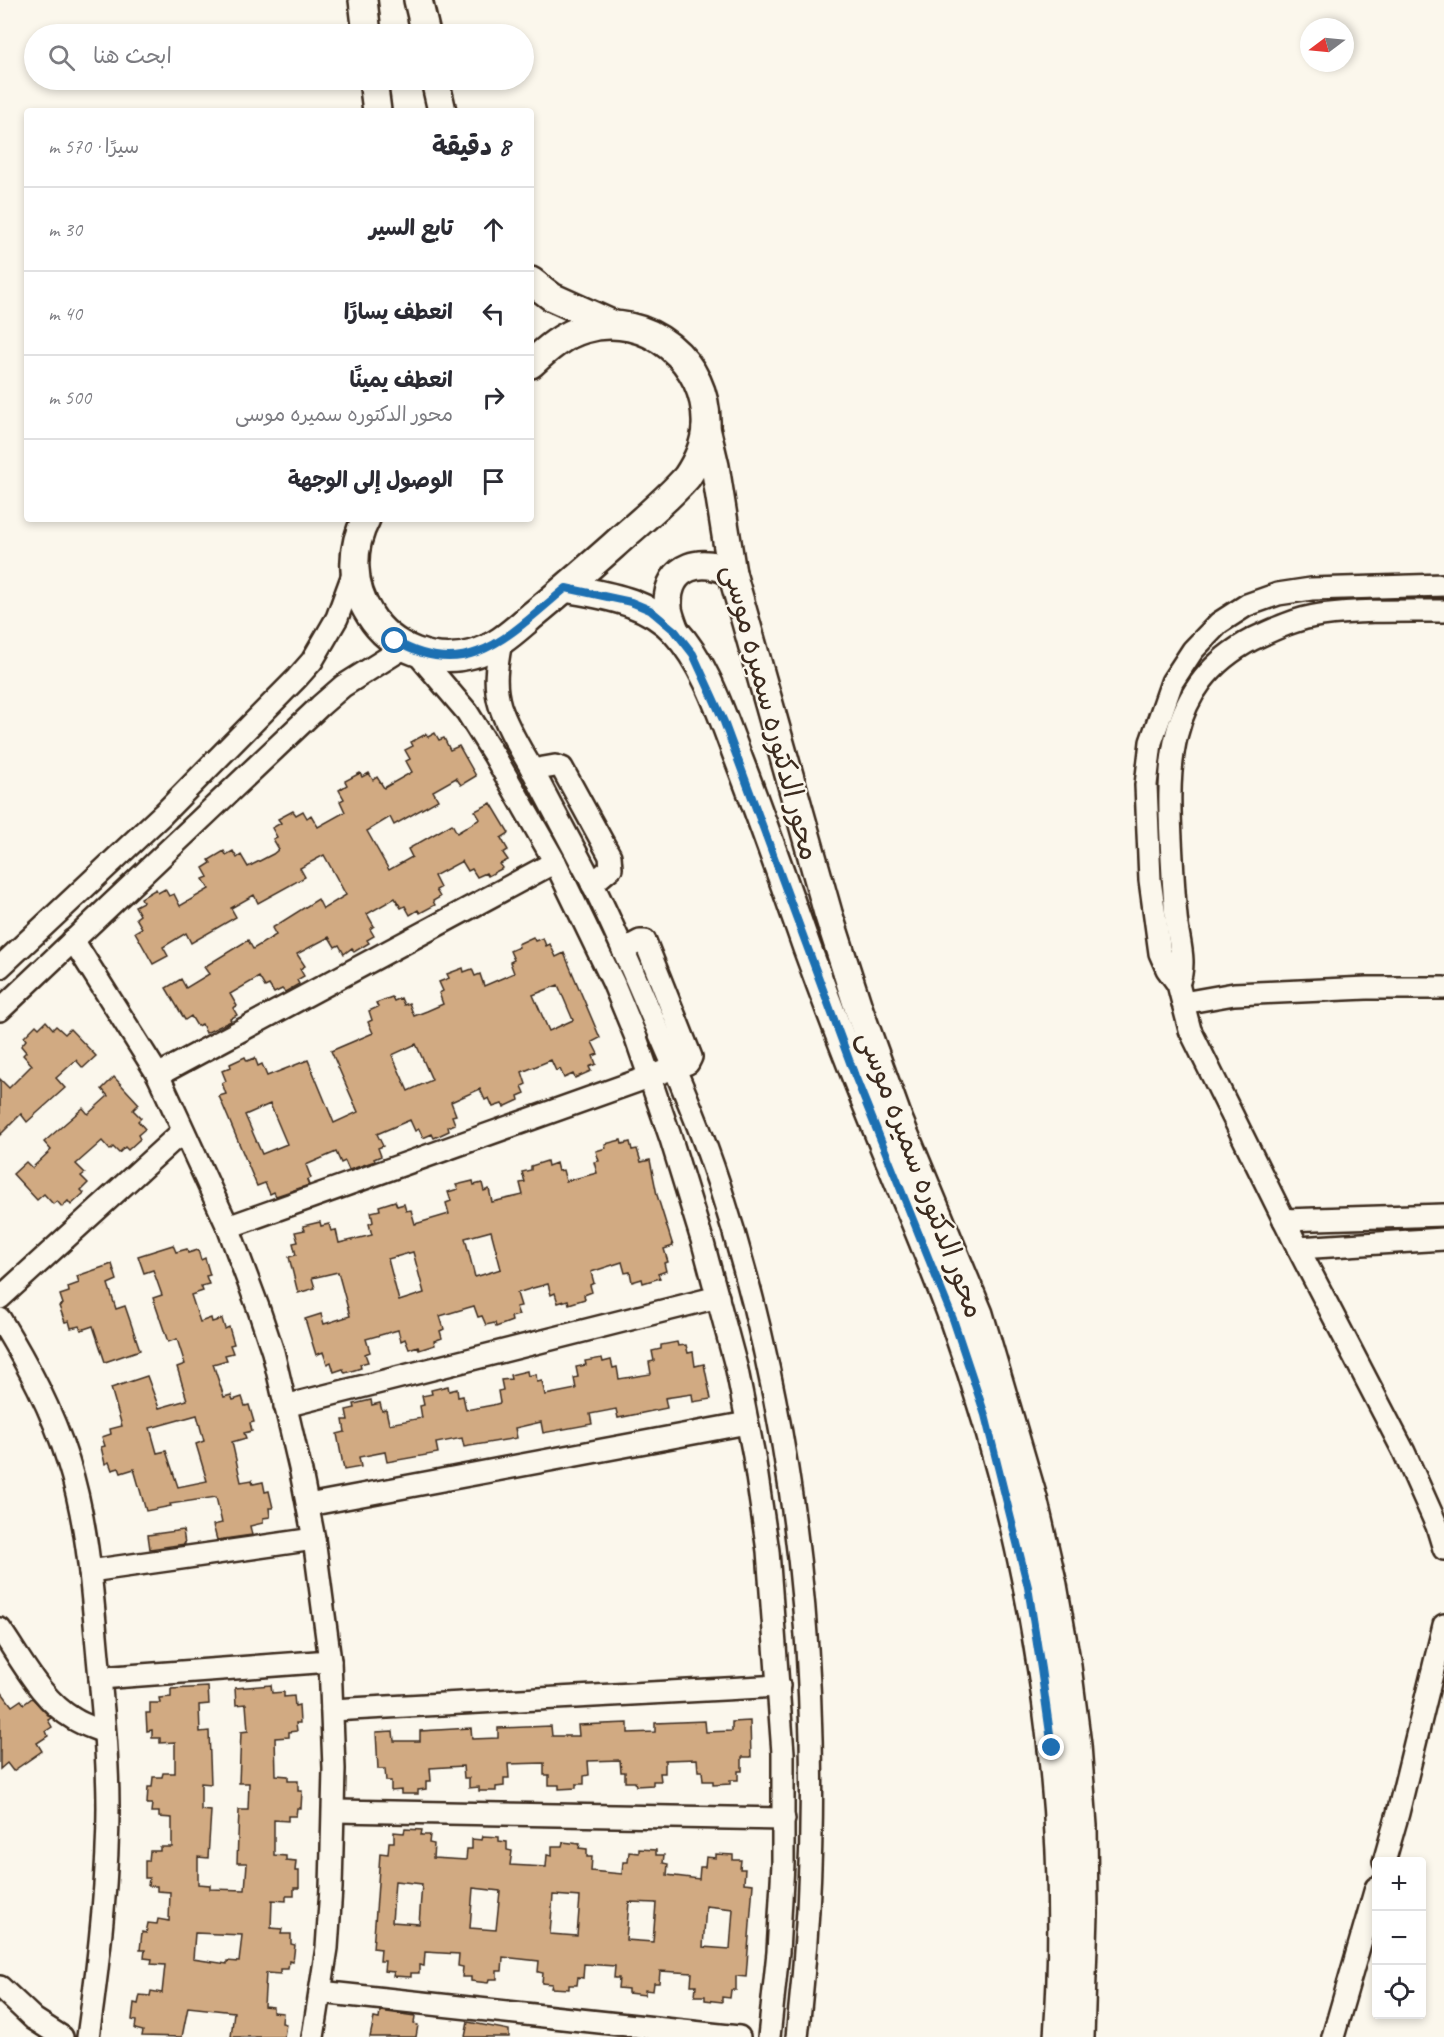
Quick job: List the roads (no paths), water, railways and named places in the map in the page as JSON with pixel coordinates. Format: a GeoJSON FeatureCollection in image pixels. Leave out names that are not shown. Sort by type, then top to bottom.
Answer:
{"type":"FeatureCollection","features":[{"type":"Feature","properties":{"kind":"main road"},"geometry":{"type":"LineString","coordinates":[[363,0],[366,24]]}},
{"type":"Feature","properties":{"kind":"main road"},"geometry":{"type":"LineString","coordinates":[[418,0],[424,24]]}},
{"type":"Feature","properties":{"kind":"main road"},"geometry":{"type":"LineString","coordinates":[[374,90],[377,108]]}},
{"type":"Feature","properties":{"kind":"main road"},"geometry":{"type":"LineString","coordinates":[[437,90],[441,108]]}},
{"type":"Feature","properties":{"kind":"main road"},"geometry":{"type":"LineString","coordinates":[[534,283],[552,297],[613,325]]}},
{"type":"Feature","properties":{"kind":"main road"},"geometry":{"type":"LineString","coordinates":[[365,522],[358,539],[355,569],[359,593],[370,615],[386,633],[410,649],[437,657],[459,657],[474,654],[501,641],[566,588],[687,477],[699,455],[706,428],[704,399],[699,384],[683,358],[671,346],[644,331],[600,325],[573,333],[549,347],[534,361]]}},
{"type":"Feature","properties":{"kind":"main road","name":"محور الدكتوره سميره موسى"},"geometry":{"type":"LineString","coordinates":[[706,428],[720,494],[732,573],[825,902],[859,1010],[899,1121],[979,1314],[1034,1498],[1057,1608],[1077,1745],[1083,1826],[1084,1914],[1080,2037]]}},
{"type":"Feature","properties":{"kind":"main road"},"geometry":{"type":"LineString","coordinates":[[675,631],[667,606],[669,590],[677,576],[690,567],[705,563],[720,566],[732,573]]}},
{"type":"Feature","properties":{"kind":"main road","name":"محور الدكتوره سميره موسى"},"geometry":{"type":"LineString","coordinates":[[566,588],[631,602],[650,610],[675,631],[693,654],[724,722],[852,1066],[953,1319],[985,1415],[1028,1587],[1041,1669],[1052,1748],[1059,1849],[1058,2037]]}},
{"type":"Feature","properties":{"kind":"street"},"geometry":{"type":"LineString","coordinates":[[0,967],[163,814],[297,678],[312,661],[337,618],[355,569]]}},
{"type":"Feature","properties":{"kind":"street"},"geometry":{"type":"LineString","coordinates":[[1444,585],[1311,589],[1278,594],[1247,605],[1219,623],[1193,650],[1172,682],[1151,742],[1146,785],[1149,852],[1160,953],[1180,993],[1190,1030],[1298,1248],[1404,1452],[1437,1526],[1444,1549]]}},
{"type":"Feature","properties":{"kind":"street"},"geometry":{"type":"LineString","coordinates":[[1180,993],[1183,963],[1177,924],[1172,850],[1171,766],[1179,724],[1197,686],[1222,658],[1234,649],[1288,624],[1318,615],[1350,612],[1444,611]]}},
{"type":"Feature","properties":{"kind":"street"},"geometry":{"type":"LineString","coordinates":[[501,641],[495,671],[495,687],[506,723],[592,884],[675,1069],[719,1185],[750,1289],[770,1375],[792,1494],[799,1547],[810,1690],[812,1761],[809,1903],[805,1973],[797,2037]]}},
{"type":"Feature","properties":{"kind":"street"},"geometry":{"type":"LineString","coordinates":[[0,1010],[343,686],[410,649],[472,720],[555,862],[613,982],[635,1035],[688,1194],[737,1370],[754,1456],[768,1551],[778,1686],[784,1820],[778,1952],[769,2037]]}},
{"type":"Feature","properties":{"kind":"street"},"geometry":{"type":"LineString","coordinates":[[532,770],[555,766],[562,768],[610,856],[611,868],[592,884]]}},
{"type":"Feature","properties":{"kind":"street"},"geometry":{"type":"LineString","coordinates":[[163,814],[184,836]]}},
{"type":"Feature","properties":{"kind":"street"},"geometry":{"type":"LineString","coordinates":[[1149,852],[1172,850]]}},
{"type":"Feature","properties":{"kind":"street"},"geometry":{"type":"LineString","coordinates":[[158,1075],[555,862]]}},
{"type":"Feature","properties":{"kind":"street"},"geometry":{"type":"LineString","coordinates":[[73,940],[158,1075],[228,1227],[260,1310],[273,1352],[308,1505],[330,1661],[335,1811],[330,1912],[313,2037]]}},
{"type":"Feature","properties":{"kind":"street"},"geometry":{"type":"LineString","coordinates":[[1180,993],[1234,994],[1367,988],[1444,988]]}},
{"type":"Feature","properties":{"kind":"street"},"geometry":{"type":"LineString","coordinates":[[228,1227],[675,1069]]}},
{"type":"Feature","properties":{"kind":"street"},"geometry":{"type":"LineString","coordinates":[[0,1298],[183,1131]]}},
{"type":"Feature","properties":{"kind":"street"},"geometry":{"type":"LineString","coordinates":[[1284,1220],[1444,1215]]}},
{"type":"Feature","properties":{"kind":"street"},"geometry":{"type":"LineString","coordinates":[[1298,1248],[1444,1239]]}},
{"type":"Feature","properties":{"kind":"street"},"geometry":{"type":"LineString","coordinates":[[285,1406],[718,1297]]}},
{"type":"Feature","properties":{"kind":"street"},"geometry":{"type":"LineString","coordinates":[[0,1319],[26,1361],[57,1428],[78,1500],[90,1571],[108,1804],[101,1935],[88,2037]]}},
{"type":"Feature","properties":{"kind":"street"},"geometry":{"type":"LineString","coordinates":[[308,1505],[747,1423]]}},
{"type":"Feature","properties":{"kind":"street"},"geometry":{"type":"LineString","coordinates":[[90,1571],[314,1539]]}},
{"type":"Feature","properties":{"kind":"street"},"geometry":{"type":"LineString","coordinates":[[768,1551],[799,1547]]}},
{"type":"Feature","properties":{"kind":"street"},"geometry":{"type":"LineString","coordinates":[[1385,1857],[1444,1625]]}},
{"type":"Feature","properties":{"kind":"street"},"geometry":{"type":"LineString","coordinates":[[0,1629],[38,1684],[61,1710],[78,1722],[104,1732]]}},
{"type":"Feature","properties":{"kind":"street"},"geometry":{"type":"LineString","coordinates":[[100,1678],[330,1661]]}},
{"type":"Feature","properties":{"kind":"street"},"geometry":{"type":"LineString","coordinates":[[332,1710],[778,1686]]}},
{"type":"Feature","properties":{"kind":"street"},"geometry":{"type":"LineString","coordinates":[[335,1811],[784,1820]]}},
{"type":"Feature","properties":{"kind":"street"},"geometry":{"type":"LineString","coordinates":[[1333,2037],[1372,1905]]}},
{"type":"Feature","properties":{"kind":"street"},"geometry":{"type":"LineString","coordinates":[[0,1987],[34,2019],[62,2037]]}},
{"type":"Feature","properties":{"kind":"street"},"geometry":{"type":"LineString","coordinates":[[320,1992],[739,2037]]}}]}
